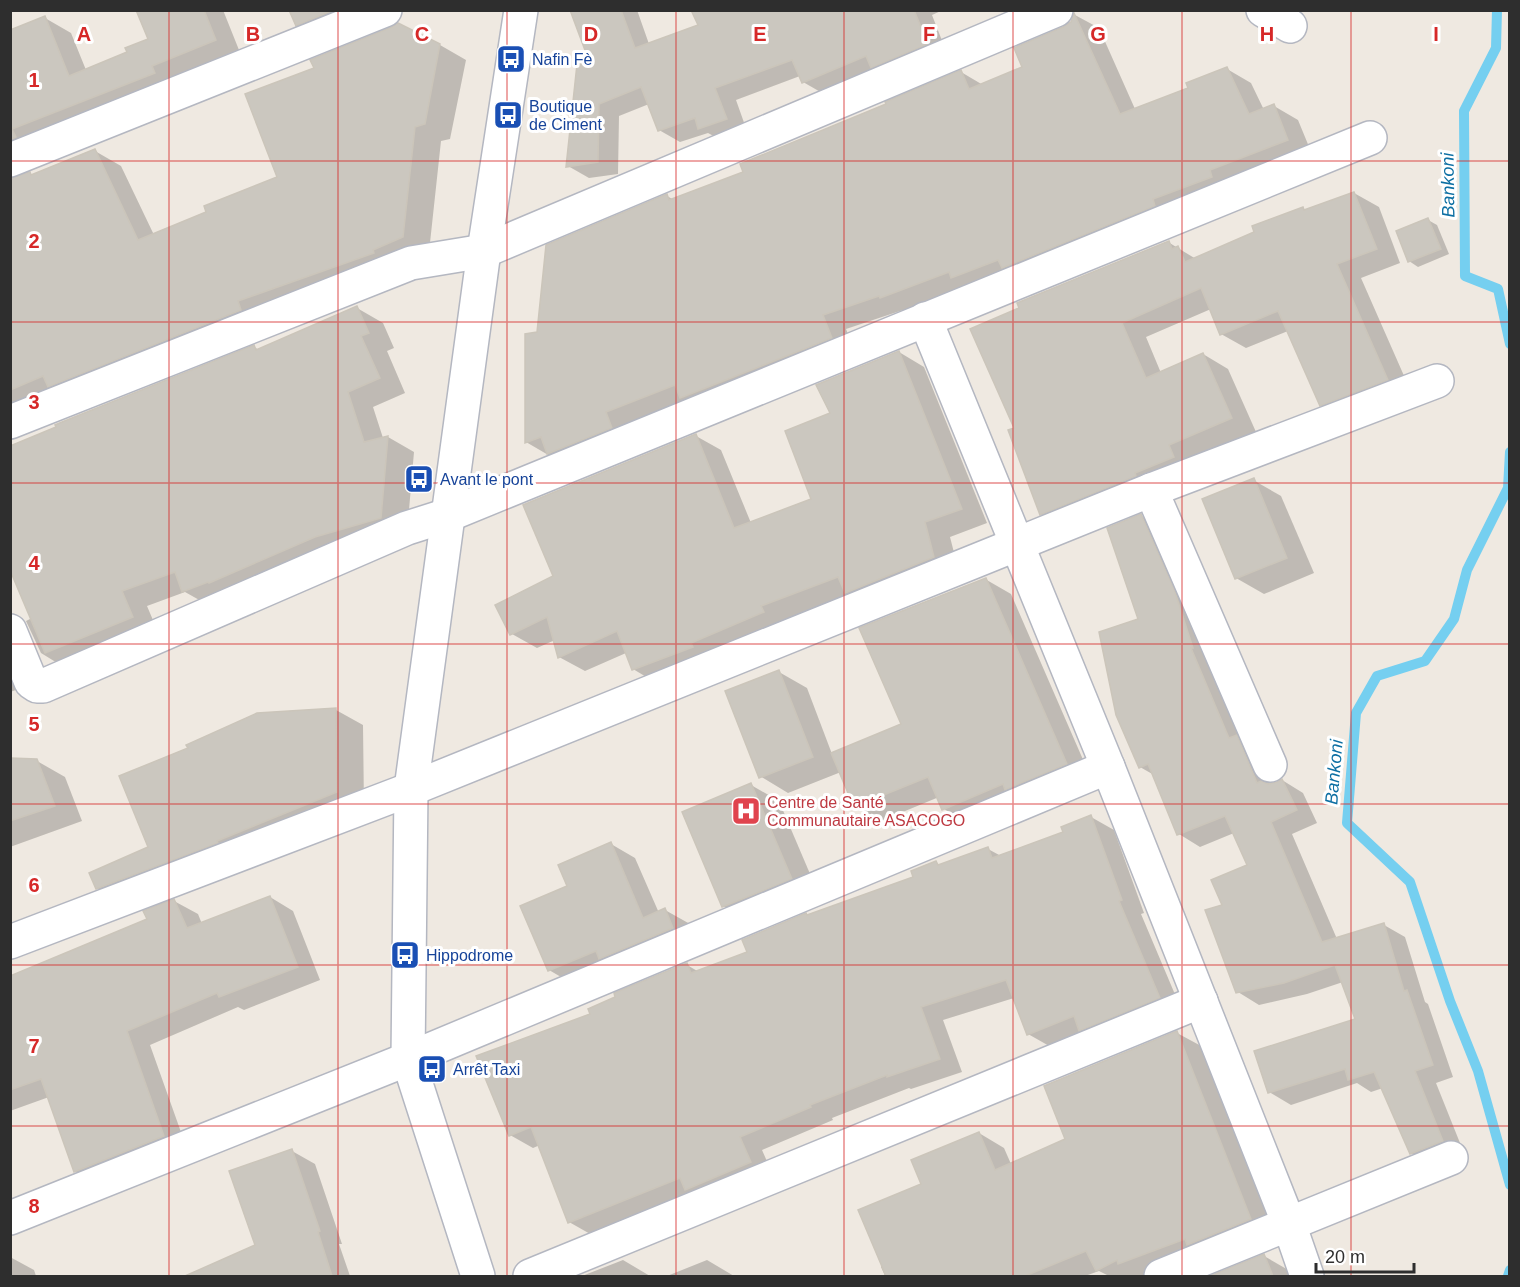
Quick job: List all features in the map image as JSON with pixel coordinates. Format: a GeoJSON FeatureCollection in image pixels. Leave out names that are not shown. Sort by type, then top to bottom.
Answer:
{"type":"FeatureCollection","features":[{"type":"Feature","properties":{"kind":"street"},"geometry":{"type":"LineString","coordinates":[[10,160],[385,10]]}},
{"type":"Feature","properties":{"kind":"street"},"geometry":{"type":"LineString","coordinates":[[478,1276],[408,1059],[411,789],[484,251],[521,10]]}},
{"type":"Feature","properties":{"kind":"street"},"geometry":{"type":"LineString","coordinates":[[10,422],[411,263],[484,251],[1056,10]]}},
{"type":"Feature","properties":{"kind":"street"},"geometry":{"type":"LineString","coordinates":[[10,631],[31,682],[37,686],[43,686],[407,528],[448,515],[1370,138]]}},
{"type":"Feature","properties":{"kind":"street"},"geometry":{"type":"LineString","coordinates":[[925,319],[1108,767],[1289,1224],[1307,1276]]}},
{"type":"Feature","properties":{"kind":"street"},"geometry":{"type":"LineString","coordinates":[[10,942],[411,789],[1151,490],[1437,381]]}},
{"type":"Feature","properties":{"kind":"street"},"geometry":{"type":"LineString","coordinates":[[1151,490],[1270,765]]}},
{"type":"Feature","properties":{"kind":"street"},"geometry":{"type":"LineString","coordinates":[[10,1218],[408,1059],[1108,767]]}},
{"type":"Feature","properties":{"kind":"street"},"geometry":{"type":"LineString","coordinates":[[530,1276],[1201,1001]]}},
{"type":"Feature","properties":{"kind":"street"},"geometry":{"type":"LineString","coordinates":[[1161,1276],[1451,1158]]}},
{"type":"Feature","properties":{"kind":"building"},"geometry":{"type":"Polygon","coordinates":[[[136,10],[204,10],[216,40],[152,66],[155,73],[12,129],[16,137],[10,140],[10,30],[45,16],[69,76],[127,52],[125,48],[148,39],[136,10]]]}},
{"type":"Feature","properties":{"kind":"building"},"geometry":{"type":"Polygon","coordinates":[[[289,10],[333,10],[296,26],[289,10]]]}},
{"type":"Feature","properties":{"kind":"building"},"geometry":{"type":"Polygon","coordinates":[[[570,10],[621,10],[635,48],[698,25],[691,10],[914,10],[928,44],[871,68],[866,56],[802,83],[792,60],[715,88],[727,119],[698,129],[695,118],[658,131],[641,87],[599,104],[598,162],[566,167],[577,64],[589,61],[570,10]]]}},
{"type":"Feature","properties":{"kind":"building"},"geometry":{"type":"Polygon","coordinates":[[[1074,13],[1120,114],[1188,88],[1186,83],[1227,67],[1249,114],[1274,104],[1288,140],[1210,170],[1212,177],[1153,199],[1155,206],[1002,268],[998,260],[951,278],[949,272],[880,298],[879,296],[823,315],[832,338],[680,398],[675,385],[606,412],[612,428],[547,454],[541,437],[525,443],[525,334],[537,332],[546,245],[667,194],[669,200],[743,172],[740,164],[886,104],[885,102],[961,70],[969,89],[1022,67],[1014,48],[1063,27],[1071,22],[1074,13]]]}},
{"type":"Feature","properties":{"kind":"building"},"geometry":{"type":"Polygon","coordinates":[[[398,23],[440,44],[425,124],[415,127],[403,237],[373,250],[374,253],[238,301],[241,310],[48,387],[43,376],[10,390],[10,178],[30,172],[31,175],[95,149],[138,240],[206,212],[204,206],[277,177],[245,94],[314,68],[310,60],[398,23]]]}},
{"type":"Feature","properties":{"kind":"building"},"geometry":{"type":"Polygon","coordinates":[[[1354,192],[1377,249],[1337,264],[1388,380],[1320,406],[1278,311],[1220,335],[1201,288],[1122,323],[1146,378],[1203,353],[1232,418],[1169,445],[1174,457],[1135,473],[1136,476],[1040,515],[1008,430],[1014,428],[970,329],[1019,308],[1017,303],[1169,241],[1172,249],[1178,246],[1185,262],[1254,232],[1252,226],[1303,207],[1304,210],[1354,192]]]}},
{"type":"Feature","properties":{"kind":"building"},"geometry":{"type":"Polygon","coordinates":[[[1428,218],[1441,249],[1408,262],[1396,231],[1428,218]]]}},
{"type":"Feature","properties":{"kind":"building"},"geometry":{"type":"Polygon","coordinates":[[[357,306],[369,333],[361,336],[380,378],[348,392],[364,442],[388,436],[381,518],[315,537],[209,583],[182,592],[175,572],[122,591],[133,617],[45,653],[10,570],[10,446],[56,427],[55,425],[62,422],[254,345],[256,350],[357,306]]]}},
{"type":"Feature","properties":{"kind":"building"},"geometry":{"type":"Polygon","coordinates":[[[899,351],[962,509],[925,522],[934,557],[845,593],[838,577],[761,606],[764,612],[691,643],[693,647],[632,670],[617,631],[558,658],[547,617],[510,635],[495,605],[553,576],[523,505],[696,434],[734,528],[811,499],[785,431],[830,413],[816,385],[899,351]]]}},
{"type":"Feature","properties":{"kind":"building"},"geometry":{"type":"Polygon","coordinates":[[[1254,478],[1287,558],[1235,579],[1202,499],[1254,478]]]}},
{"type":"Feature","properties":{"kind":"building"},"geometry":{"type":"Polygon","coordinates":[[[1141,514],[1174,589],[1193,648],[1191,648],[1229,738],[1237,735],[1257,783],[1261,781],[1268,784],[1282,779],[1297,810],[1271,822],[1322,942],[1384,923],[1404,991],[1407,990],[1433,1065],[1415,1071],[1443,1141],[1410,1154],[1374,1072],[1348,1080],[1345,1069],[1268,1093],[1254,1051],[1355,1019],[1335,965],[1284,983],[1236,993],[1205,910],[1222,905],[1211,880],[1247,865],[1225,816],[1177,835],[1148,764],[1139,768],[1116,715],[1099,632],[1138,619],[1107,528],[1141,514]]]}},
{"type":"Feature","properties":{"kind":"building"},"geometry":{"type":"Polygon","coordinates":[[[986,578],[1067,764],[1005,790],[1003,784],[942,810],[928,777],[854,807],[831,753],[901,724],[859,628],[986,578]]]}},
{"type":"Feature","properties":{"kind":"building"},"geometry":{"type":"Polygon","coordinates":[[[779,670],[813,757],[759,778],[725,691],[779,670]]]}},
{"type":"Feature","properties":{"kind":"building"},"geometry":{"type":"Polygon","coordinates":[[[336,708],[337,792],[217,841],[218,843],[96,889],[89,873],[148,847],[119,776],[188,748],[186,745],[257,713],[336,708]]]}},
{"type":"Feature","properties":{"kind":"building"},"geometry":{"type":"Polygon","coordinates":[[[10,758],[37,759],[55,806],[10,821],[10,758]]]}},
{"type":"Feature","properties":{"kind":"building"},"geometry":{"type":"Polygon","coordinates":[[[751,783],[792,879],[722,907],[682,812],[751,783]]]}},
{"type":"Feature","properties":{"kind":"building"},"geometry":{"type":"Polygon","coordinates":[[[1091,815],[1122,900],[1119,901],[1160,998],[1079,1031],[1074,1016],[1027,1035],[1006,980],[921,1007],[940,1059],[887,1077],[887,1075],[810,1105],[811,1107],[740,1137],[751,1162],[685,1190],[680,1178],[568,1223],[531,1127],[509,1136],[476,1056],[590,1014],[588,1009],[615,997],[614,993],[687,963],[691,973],[747,952],[742,940],[806,913],[807,915],[913,877],[911,871],[936,861],[938,865],[988,847],[992,858],[1063,832],[1061,827],[1091,815]]]}},
{"type":"Feature","properties":{"kind":"building"},"geometry":{"type":"Polygon","coordinates":[[[611,842],[643,918],[665,908],[673,928],[599,959],[596,951],[548,971],[520,906],[567,886],[558,865],[611,842]]]}},
{"type":"Feature","properties":{"kind":"building"},"geometry":{"type":"Polygon","coordinates":[[[270,896],[298,967],[219,997],[217,993],[127,1031],[164,1136],[74,1172],[41,1079],[10,1090],[10,976],[147,919],[143,911],[174,899],[187,928],[270,896]]]}},
{"type":"Feature","properties":{"kind":"building"},"geometry":{"type":"Polygon","coordinates":[[[1177,1031],[1251,1219],[1187,1245],[1185,1239],[1118,1264],[1117,1260],[1096,1271],[1086,1251],[1025,1276],[886,1276],[858,1210],[921,1184],[911,1160],[979,1132],[995,1170],[1065,1139],[1044,1086],[1177,1031]]]}},
{"type":"Feature","properties":{"kind":"building"},"geometry":{"type":"Polygon","coordinates":[[[292,1149],[320,1231],[318,1232],[332,1276],[185,1276],[255,1245],[229,1171],[292,1149]]]}},
{"type":"Feature","properties":{"kind":"building"},"geometry":{"type":"Polygon","coordinates":[[[1264,1254],[1273,1276],[1210,1276],[1264,1254]]]}},
{"type":"Feature","properties":{"kind":"waterway","name":"Bankoni"},"geometry":{"type":"LineString","coordinates":[[1497,10],[1496,48],[1464,111],[1465,276],[1498,289],[1510,344]]}},
{"type":"Feature","properties":{"kind":"waterway","name":"Bankoni"},"geometry":{"type":"LineString","coordinates":[[1510,452],[1508,488],[1467,570],[1454,619],[1425,661],[1377,676],[1356,713],[1347,823],[1410,882],[1450,1001],[1478,1071],[1510,1185]]}},
{"type":"Feature","properties":{"kind":"waterway","name":"Bankoni"},"geometry":{"type":"LineString","coordinates":[[1508,1276],[1510,1270]]}},
{"type":"Feature","properties":{"kind":"place","name":"Nafin Fè"},"geometry":{"type":"Point","coordinates":[511,59]}},
{"type":"Feature","properties":{"kind":"place","name":"Boutique de Ciment"},"geometry":{"type":"Point","coordinates":[508,115]}},
{"type":"Feature","properties":{"kind":"place","name":"Avant le pont"},"geometry":{"type":"Point","coordinates":[419,479]}},
{"type":"Feature","properties":{"kind":"place","name":"Centre de Santé Communautaire ASACOGO"},"geometry":{"type":"Point","coordinates":[746,811]}},
{"type":"Feature","properties":{"kind":"place","name":"Hippodrome"},"geometry":{"type":"Point","coordinates":[405,955]}},
{"type":"Feature","properties":{"kind":"place","name":"Arrêt Taxi"},"geometry":{"type":"Point","coordinates":[432,1069]}}]}
